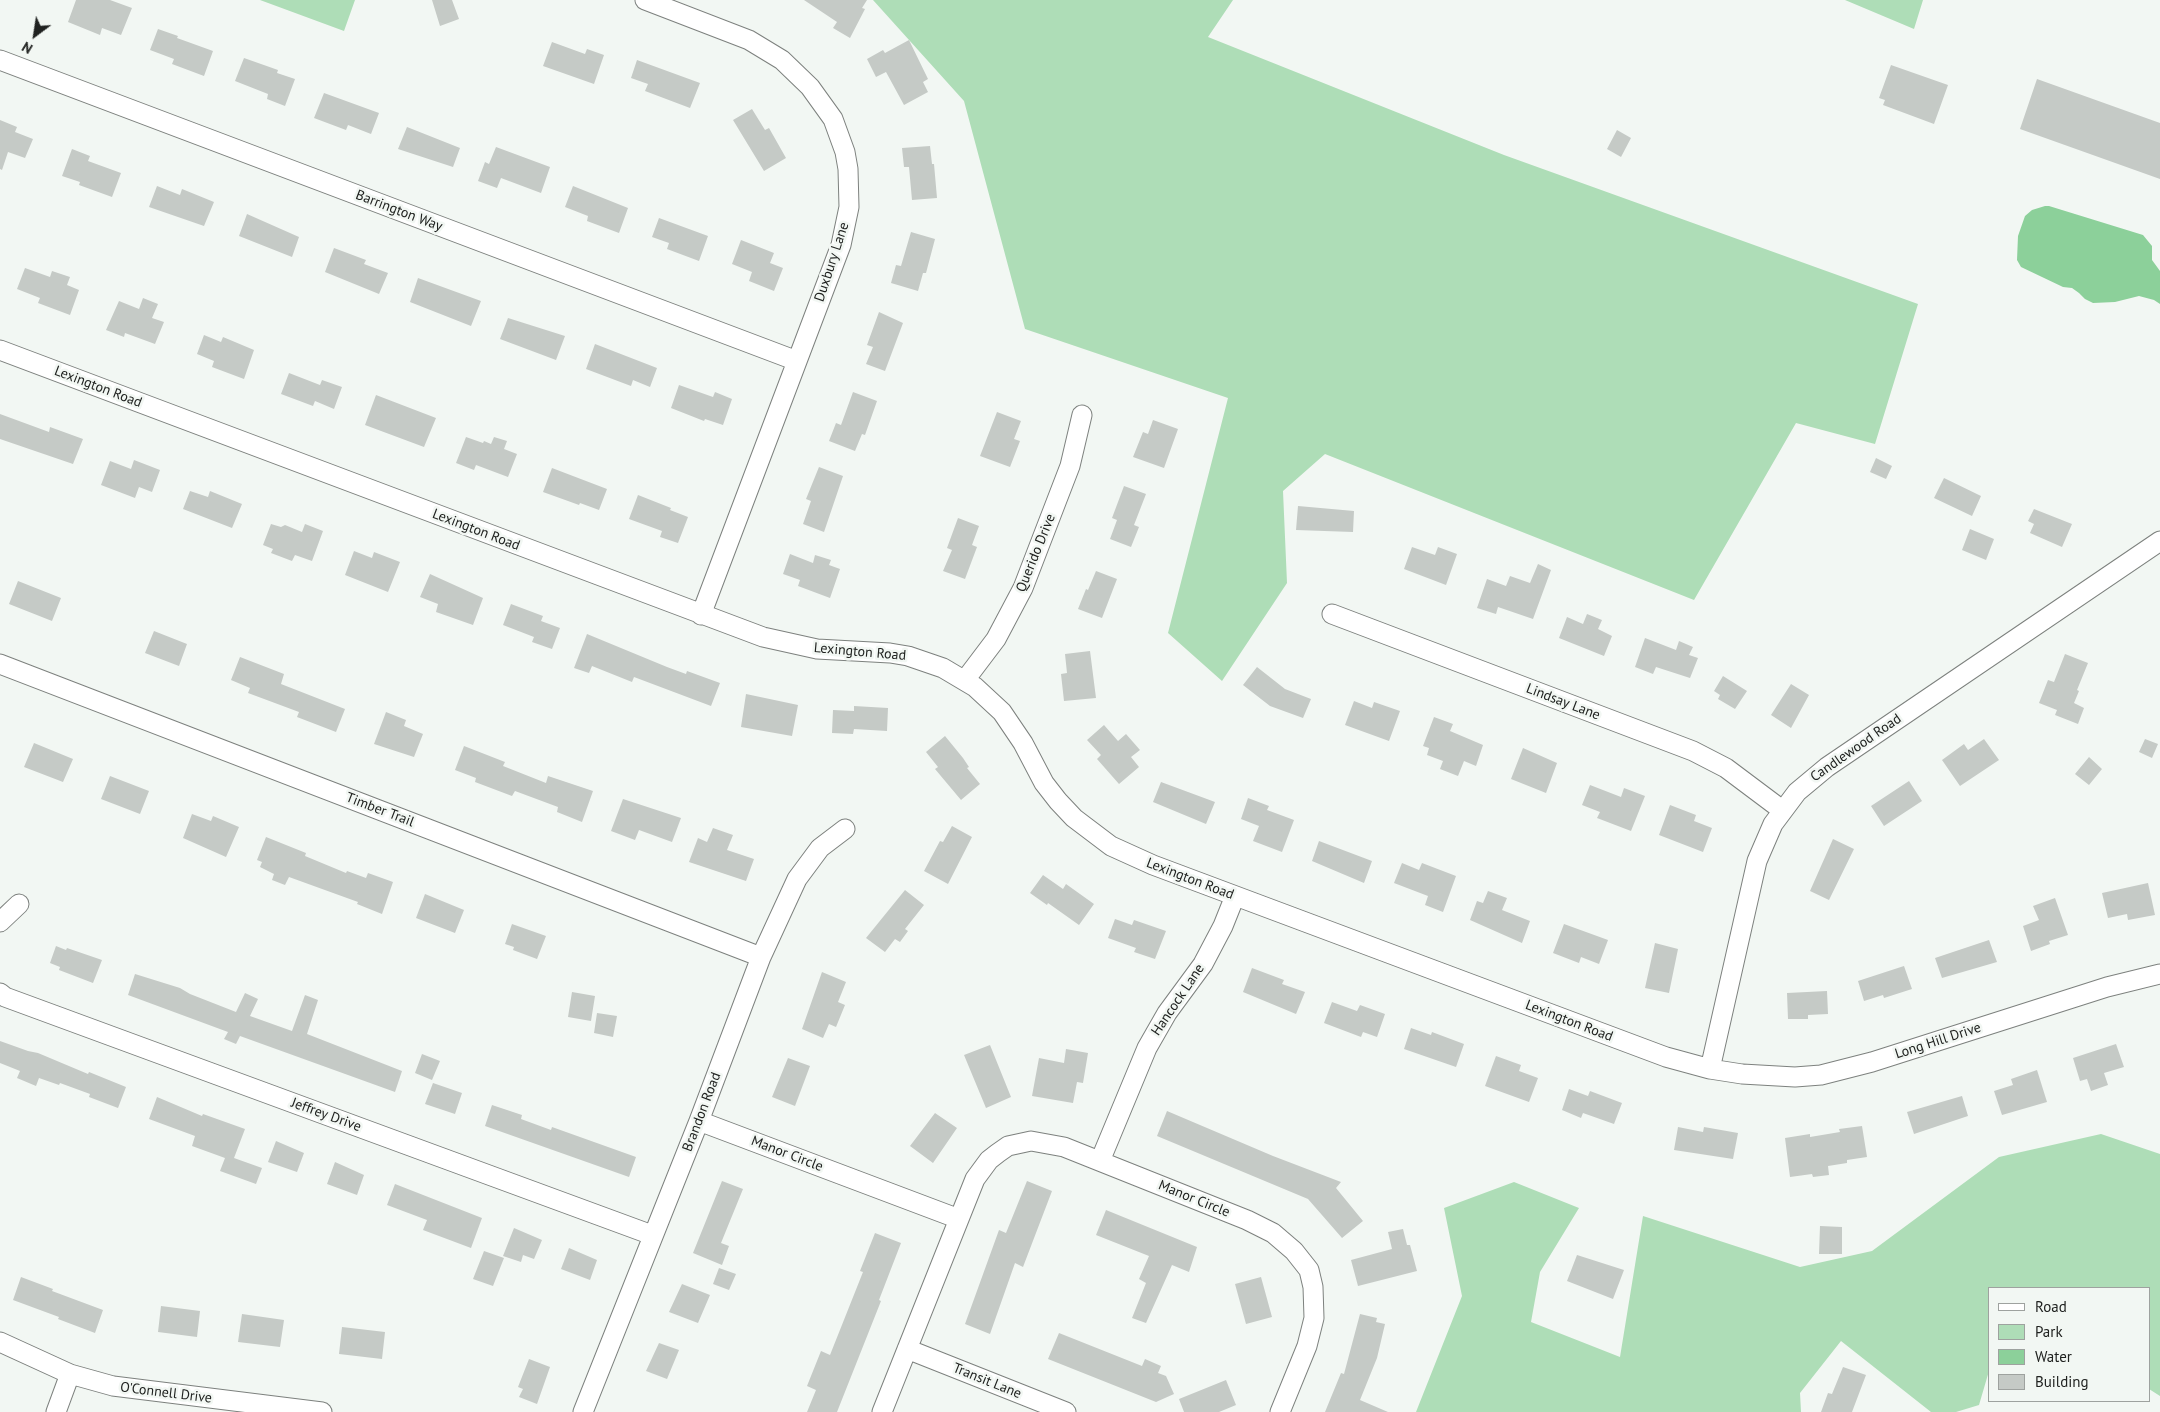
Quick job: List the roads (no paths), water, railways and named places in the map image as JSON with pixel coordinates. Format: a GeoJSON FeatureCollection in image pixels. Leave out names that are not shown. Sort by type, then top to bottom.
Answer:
{"type":"FeatureCollection","features":[{"type":"Feature","properties":{"kind":"street","name":"Duxbury Lane"},"geometry":{"type":"LineString","coordinates":[[645,0],[731,32],[766,49],[797,73],[822,102],[833,119],[848,169],[847,216],[841,245],[701,615]]}},
{"type":"Feature","properties":{"kind":"street","name":"Barrington Way"},"geometry":{"type":"LineString","coordinates":[[0,60],[797,361]]}},
{"type":"Feature","properties":{"kind":"street","name":"Lexington Road"},"geometry":{"type":"LineString","coordinates":[[0,350],[763,637],[826,650],[890,653],[908,656],[943,668],[965,680],[989,698],[1002,712],[1023,743],[1044,783],[1063,807],[1092,833],[1132,857],[1666,1057],[1710,1069]]}},
{"type":"Feature","properties":{"kind":"street","name":"Querido Drive"},"geometry":{"type":"LineString","coordinates":[[965,680],[996,639],[1023,588],[1070,466],[1082,415]]}},
{"type":"Feature","properties":{"kind":"street","name":"Candlewood Road"},"geometry":{"type":"LineString","coordinates":[[1710,1069],[1751,880],[1764,842],[1782,810],[1797,792],[1827,767],[2160,541]]}},
{"type":"Feature","properties":{"kind":"street","name":"Lindsay Lane"},"geometry":{"type":"LineString","coordinates":[[1332,614],[1693,750],[1726,768],[1782,810]]}},
{"type":"Feature","properties":{"kind":"street","name":"Timber Trail"},"geometry":{"type":"LineString","coordinates":[[0,664],[761,957]]}},
{"type":"Feature","properties":{"kind":"street","name":"Brandon Road"},"geometry":{"type":"LineString","coordinates":[[583,1412],[699,1121],[761,957],[797,879],[820,848],[845,828]]}},
{"type":"Feature","properties":{"kind":"street","name":"Hancock Lane"},"geometry":{"type":"LineString","coordinates":[[1100,1161],[1147,1048],[1167,1013],[1206,958],[1223,926],[1235,896]]}},
{"type":"Feature","properties":{"kind":"street"},"geometry":{"type":"LineString","coordinates":[[0,922],[19,904]]}},
{"type":"Feature","properties":{"kind":"street","name":"Long Hill Drive"},"geometry":{"type":"LineString","coordinates":[[1710,1069],[1742,1074],[1786,1077],[1821,1075],[1847,1070],[2107,987],[2160,974]]}},
{"type":"Feature","properties":{"kind":"street","name":"Jeffrey Drive"},"geometry":{"type":"LineString","coordinates":[[0,993],[24,1004],[652,1235]]}},
{"type":"Feature","properties":{"kind":"street","name":"Manor Circle"},"geometry":{"type":"LineString","coordinates":[[699,1121],[959,1219]]}},
{"type":"Feature","properties":{"kind":"street","name":"Manor Circle"},"geometry":{"type":"LineString","coordinates":[[882,1412],[975,1179],[994,1156],[1008,1146],[1031,1141],[1064,1147],[1261,1226],[1285,1242],[1302,1260],[1309,1270],[1313,1287],[1314,1318],[1307,1346],[1280,1412]]}},
{"type":"Feature","properties":{"kind":"street","name":"O'Connell Drive"},"geometry":{"type":"LineString","coordinates":[[0,1342],[70,1374],[113,1386],[322,1412]]}},
{"type":"Feature","properties":{"kind":"street","name":"Transit Lane"},"geometry":{"type":"LineString","coordinates":[[907,1349],[1066,1412]]}},
{"type":"Feature","properties":{"kind":"street"},"geometry":{"type":"LineString","coordinates":[[56,1412],[70,1374]]}},
{"type":"Feature","properties":{"kind":"water"},"geometry":{"type":"Polygon","coordinates":[[[2045,206],[2143,235],[2152,246],[2152,260],[2160,271],[2160,304],[2154,300],[2139,296],[2115,302],[2093,303],[2072,288],[2063,287],[2021,267],[2017,260],[2018,236],[2025,216],[2032,210],[2045,206]]]}}]}
